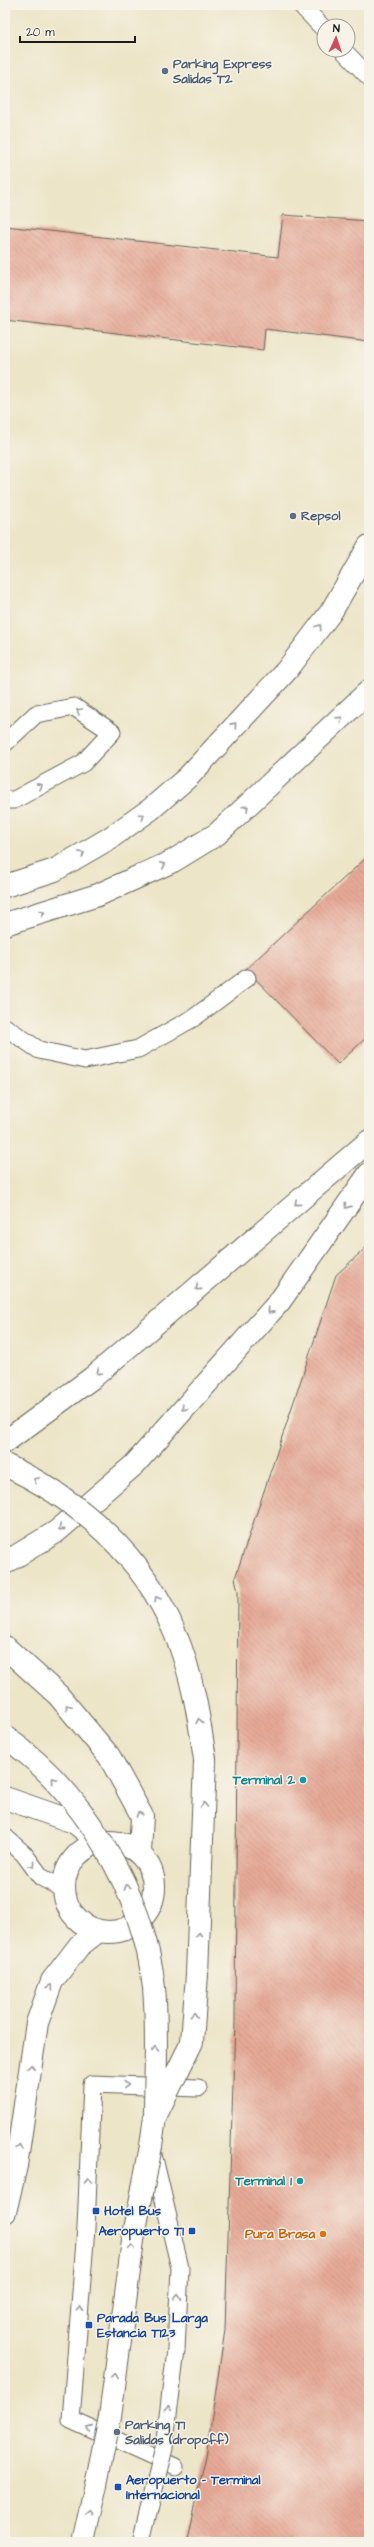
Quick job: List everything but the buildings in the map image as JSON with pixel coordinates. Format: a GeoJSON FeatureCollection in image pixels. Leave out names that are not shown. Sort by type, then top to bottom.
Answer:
{"type":"FeatureCollection","features":[{"type":"Feature","properties":{"kind":"street"},"geometry":{"type":"LineString","coordinates":[[5,886],[55,870],[110,838],[151,809],[188,777],[287,670],[331,612],[369,546]]}},
{"type":"Feature","properties":{"kind":"street"},"geometry":{"type":"LineString","coordinates":[[5,924],[98,895],[173,861],[217,834],[369,691]]}},
{"type":"Feature","properties":{"kind":"street"},"geometry":{"type":"LineString","coordinates":[[5,1442],[92,1378],[369,1141]]}},
{"type":"Feature","properties":{"kind":"street"},"geometry":{"type":"LineString","coordinates":[[5,1563],[56,1532],[134,1465],[280,1301],[369,1174]]}},
{"type":"Feature","properties":{"kind":"street"},"geometry":{"type":"LineString","coordinates":[[5,1465],[60,1495],[98,1524],[131,1561],[155,1595],[175,1633],[195,1704],[204,1760],[204,1803],[192,2042],[156,2116]]}},
{"type":"Feature","properties":{"kind":"street"},"geometry":{"type":"LineString","coordinates":[[5,1647],[58,1695],[109,1756],[142,1816],[140,1852]]}},
{"type":"Feature","properties":{"kind":"street"},"geometry":{"type":"LineString","coordinates":[[5,1737],[48,1774],[78,1807],[106,1847],[124,1880],[137,1915],[154,1988],[156,2116],[133,2240],[110,2417],[83,2542]]}},
{"type":"Feature","properties":{"kind":"street"},"geometry":{"type":"LineString","coordinates":[[5,1798],[74,1822],[99,1842]]}},
{"type":"Feature","properties":{"kind":"street"},"geometry":{"type":"LineString","coordinates":[[99,1842],[121,1843],[140,1852],[154,1875],[154,1900],[139,1923],[124,1931],[97,1932],[78,1922],[67,1907],[63,1889],[68,1867],[75,1856],[86,1848],[99,1842]]}},
{"type":"Feature","properties":{"kind":"street"},"geometry":{"type":"LineString","coordinates":[[5,2212],[16,2166],[37,2023],[52,1980],[79,1946],[97,1932]]}},
{"type":"Feature","properties":{"kind":"lane"},"geometry":{"type":"LineString","coordinates":[[301,5],[316,21]]}},
{"type":"Feature","properties":{"kind":"lane"},"geometry":{"type":"LineString","coordinates":[[351,58],[369,77]]}},
{"type":"Feature","properties":{"kind":"lane"},"geometry":{"type":"LineString","coordinates":[[5,743],[36,714],[74,707],[112,732],[83,763],[14,800],[5,800]]}},
{"type":"Feature","properties":{"kind":"lane"},"geometry":{"type":"LineString","coordinates":[[5,1027],[39,1050],[85,1060],[138,1049],[195,1017],[247,978]]}},
{"type":"Feature","properties":{"kind":"lane"},"geometry":{"type":"LineString","coordinates":[[5,1837],[24,1854],[41,1877],[63,1889]]}},
{"type":"Feature","properties":{"kind":"lane"},"geometry":{"type":"LineString","coordinates":[[175,2467],[71,2420],[86,2228],[92,2084],[198,2088]]}},
{"type":"Feature","properties":{"kind":"lane"},"geometry":{"type":"LineString","coordinates":[[141,2542],[164,2448],[176,2350],[180,2268],[151,2146]]}},
{"type":"Feature","properties":{"kind":"place","name":"Parking Express Salidas T2"},"geometry":{"type":"Point","coordinates":[165,71]}},
{"type":"Feature","properties":{"kind":"place","name":"Repsol"},"geometry":{"type":"Point","coordinates":[293,516]}},
{"type":"Feature","properties":{"kind":"place","name":"Terminal 2"},"geometry":{"type":"Point","coordinates":[303,1780]}},
{"type":"Feature","properties":{"kind":"place","name":"Terminal 1"},"geometry":{"type":"Point","coordinates":[300,2181]}},
{"type":"Feature","properties":{"kind":"place","name":"Hotel Bus"},"geometry":{"type":"Point","coordinates":[96,2211]}},
{"type":"Feature","properties":{"kind":"place","name":"Aeropuerto T1"},"geometry":{"type":"Point","coordinates":[192,2231]}},
{"type":"Feature","properties":{"kind":"place","name":"Pura Brasa"},"geometry":{"type":"Point","coordinates":[323,2234]}},
{"type":"Feature","properties":{"kind":"place","name":"Parada Bus Larga Estancia T123"},"geometry":{"type":"Point","coordinates":[89,2325]}},
{"type":"Feature","properties":{"kind":"place","name":"Parking T1 Salidas (dropoff)"},"geometry":{"type":"Point","coordinates":[117,2432]}},
{"type":"Feature","properties":{"kind":"place","name":"Aeropuerto - Terminal Internacional"},"geometry":{"type":"Point","coordinates":[118,2487]}}]}
